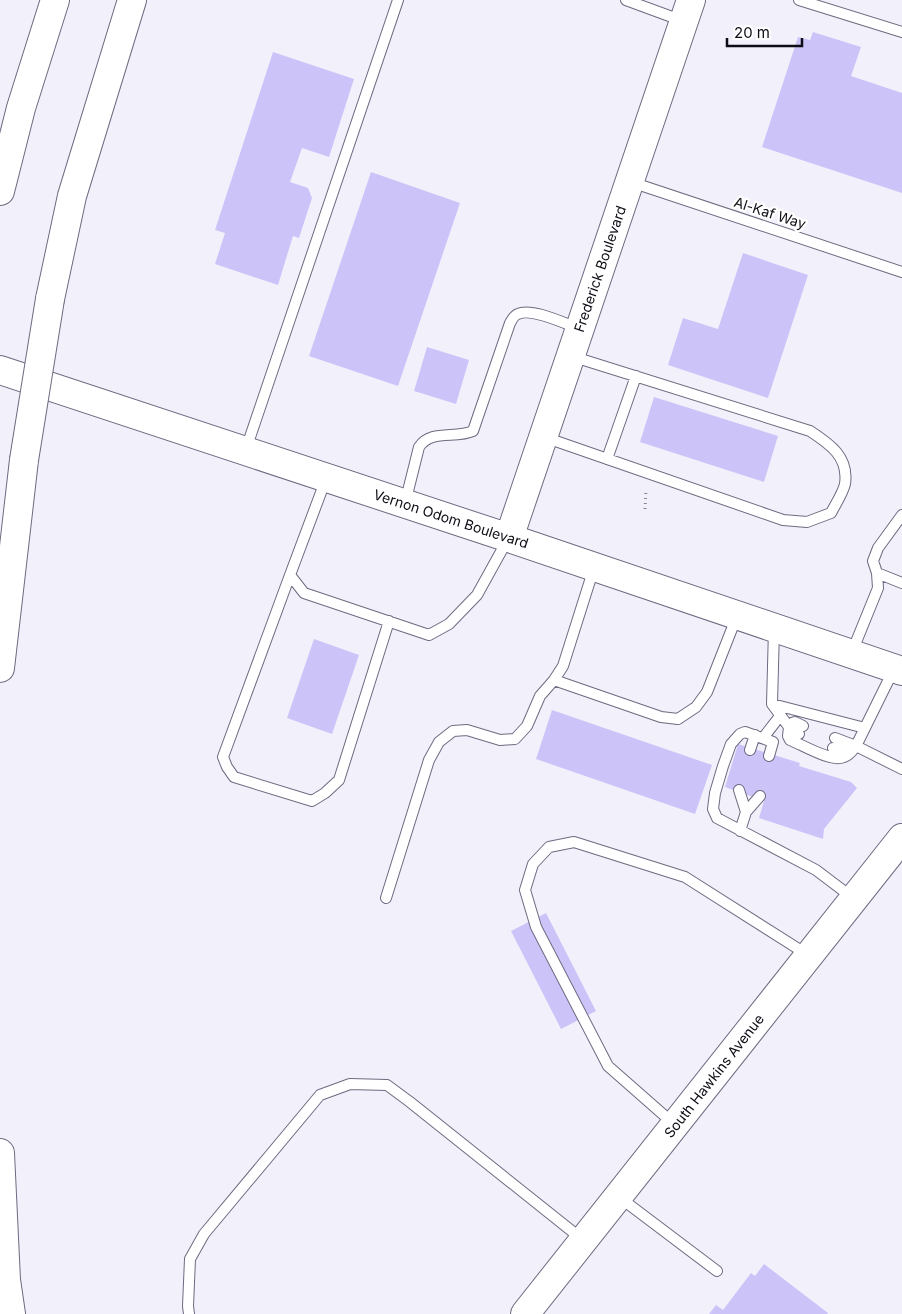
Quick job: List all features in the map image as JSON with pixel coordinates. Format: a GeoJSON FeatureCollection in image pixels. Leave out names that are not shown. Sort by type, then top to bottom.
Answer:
{"type":"FeatureCollection","features":[{"type":"Feature","properties":{"kind":"main road"},"geometry":{"type":"LineString","coordinates":[[46,28],[47,0]]}},
{"type":"Feature","properties":{"kind":"main road"},"geometry":{"type":"LineString","coordinates":[[0,191],[21,108],[55,0]]}},
{"type":"Feature","properties":{"kind":"main road"},"geometry":{"type":"LineString","coordinates":[[0,668],[24,460],[50,298],[72,196],[132,0]]}},
{"type":"Feature","properties":{"kind":"main road","name":"Frederick Boulevard"},"geometry":{"type":"LineString","coordinates":[[509,538],[688,11]]}},
{"type":"Feature","properties":{"kind":"main road","name":"Vernon Odom Boulevard"},"geometry":{"type":"LineString","coordinates":[[0,370],[509,538],[898,670]]}},
{"type":"Feature","properties":{"kind":"main road","name":"South Hawkins Avenue"},"geometry":{"type":"LineString","coordinates":[[525,1314],[901,840]]}},
{"type":"Feature","properties":{"kind":"main road"},"geometry":{"type":"LineString","coordinates":[[0,1153],[6,1280],[11,1314]]}},
{"type":"Feature","properties":{"kind":"lane"},"geometry":{"type":"LineString","coordinates":[[246,451],[398,0]]}},
{"type":"Feature","properties":{"kind":"lane"},"geometry":{"type":"LineString","coordinates":[[626,0],[688,11]]}},
{"type":"Feature","properties":{"kind":"lane"},"geometry":{"type":"LineString","coordinates":[[799,0],[902,32]]}},
{"type":"Feature","properties":{"kind":"lane","name":"Al-Kaf Way"},"geometry":{"type":"LineString","coordinates":[[630,181],[902,272]]}},
{"type":"Feature","properties":{"kind":"lane"},"geometry":{"type":"LineString","coordinates":[[404,504],[419,447],[424,440],[432,436],[466,434],[473,431],[510,323],[516,314],[524,312],[533,313],[580,329]]}},
{"type":"Feature","properties":{"kind":"lane"},"geometry":{"type":"LineString","coordinates":[[543,437],[783,520],[807,522],[831,513],[845,485],[843,462],[829,443],[810,431],[571,356]]}},
{"type":"Feature","properties":{"kind":"lane"},"geometry":{"type":"LineString","coordinates":[[607,459],[636,376]]}},
{"type":"Feature","properties":{"kind":"lane"},"geometry":{"type":"LineString","coordinates":[[326,478],[223,757],[234,777],[312,801],[325,793],[338,780],[389,621]]}},
{"type":"Feature","properties":{"kind":"lane"},"geometry":{"type":"LineString","coordinates":[[851,654],[878,588],[877,573],[873,561],[878,548],[902,515]]}},
{"type":"Feature","properties":{"kind":"lane"},"geometry":{"type":"LineString","coordinates":[[290,575],[304,593],[429,635],[449,624],[478,595],[509,538]]}},
{"type":"Feature","properties":{"kind":"lane"},"geometry":{"type":"LineString","coordinates":[[386,898],[429,760],[439,742],[452,731],[467,730],[500,740],[515,739],[527,726],[540,696],[563,666],[594,567]]}},
{"type":"Feature","properties":{"kind":"lane"},"geometry":{"type":"LineString","coordinates":[[877,573],[902,582]]}},
{"type":"Feature","properties":{"kind":"lane"},"geometry":{"type":"LineString","coordinates":[[554,680],[661,717],[678,719],[696,707],[707,692],[737,615]]}},
{"type":"Feature","properties":{"kind":"lane"},"geometry":{"type":"LineString","coordinates":[[774,628],[772,704],[789,727]]}},
{"type":"Feature","properties":{"kind":"lane"},"geometry":{"type":"LineString","coordinates":[[801,730],[795,722],[792,723],[789,727],[788,736],[790,740],[832,758],[843,758],[853,749],[898,670]]}},
{"type":"Feature","properties":{"kind":"lane"},"geometry":{"type":"LineString","coordinates":[[772,704],[865,728]]}},
{"type":"Feature","properties":{"kind":"lane"},"geometry":{"type":"LineString","coordinates":[[750,750],[759,737],[780,716]]}},
{"type":"Feature","properties":{"kind":"lane"},"geometry":{"type":"LineString","coordinates":[[769,756],[773,742],[745,732],[740,734],[731,744],[715,793],[713,810],[717,818],[816,870],[854,898]]}},
{"type":"Feature","properties":{"kind":"lane"},"geometry":{"type":"LineString","coordinates":[[834,743],[902,769]]}},
{"type":"Feature","properties":{"kind":"lane"},"geometry":{"type":"LineString","coordinates":[[739,790],[746,812]]}},
{"type":"Feature","properties":{"kind":"lane"},"geometry":{"type":"LineString","coordinates":[[740,831],[746,812],[760,796]]}},
{"type":"Feature","properties":{"kind":"lane"},"geometry":{"type":"LineString","coordinates":[[675,1125],[608,1066],[536,927],[525,890],[533,864],[549,847],[574,842],[685,877],[809,956]]}},
{"type":"Feature","properties":{"kind":"lane"},"geometry":{"type":"LineString","coordinates":[[189,1314],[190,1259],[204,1234],[320,1096],[350,1084],[386,1085],[584,1240]]}},
{"type":"Feature","properties":{"kind":"lane"},"geometry":{"type":"LineString","coordinates":[[618,1197],[718,1271]]}},
{"type":"Feature","properties":{"kind":"building"},"geometry":{"type":"Polygon","coordinates":[[[813,32],[861,47],[851,76],[902,93],[902,193],[762,147],[798,37],[810,40],[813,32]]]}},
{"type":"Feature","properties":{"kind":"building"},"geometry":{"type":"Polygon","coordinates":[[[273,52],[354,79],[329,157],[302,148],[290,182],[308,188],[312,198],[299,238],[293,236],[278,285],[215,264],[225,233],[215,230],[273,52]]]}},
{"type":"Feature","properties":{"kind":"building"},"geometry":{"type":"Polygon","coordinates":[[[371,172],[460,203],[398,386],[309,356],[371,172]]]}},
{"type":"Feature","properties":{"kind":"building"},"geometry":{"type":"Polygon","coordinates":[[[743,253],[808,275],[768,398],[668,365],[683,318],[718,329],[743,253]]]}},
{"type":"Feature","properties":{"kind":"building"},"geometry":{"type":"Polygon","coordinates":[[[427,347],[469,360],[456,404],[414,391],[427,347]]]}},
{"type":"Feature","properties":{"kind":"building"},"geometry":{"type":"Polygon","coordinates":[[[654,397],[778,436],[764,482],[640,442],[654,397]]]}},
{"type":"Feature","properties":{"kind":"building"},"geometry":{"type":"Polygon","coordinates":[[[314,639],[359,655],[332,734],[287,718],[314,639]]]}},
{"type":"Feature","properties":{"kind":"building"},"geometry":{"type":"Polygon","coordinates":[[[552,710],[712,765],[695,814],[536,759],[552,710]]]}},
{"type":"Feature","properties":{"kind":"building"},"geometry":{"type":"Polygon","coordinates":[[[738,744],[800,763],[799,766],[851,782],[857,788],[824,829],[823,839],[759,818],[764,801],[725,787],[738,744]]]}},
{"type":"Feature","properties":{"kind":"building"},"geometry":{"type":"Polygon","coordinates":[[[546,913],[596,1011],[561,1029],[511,931],[546,913]]]}},
{"type":"Feature","properties":{"kind":"building"},"geometry":{"type":"Polygon","coordinates":[[[764,1264],[828,1313],[709,1314],[716,1305],[723,1310],[751,1273],[755,1276],[764,1264]]]}}]}
